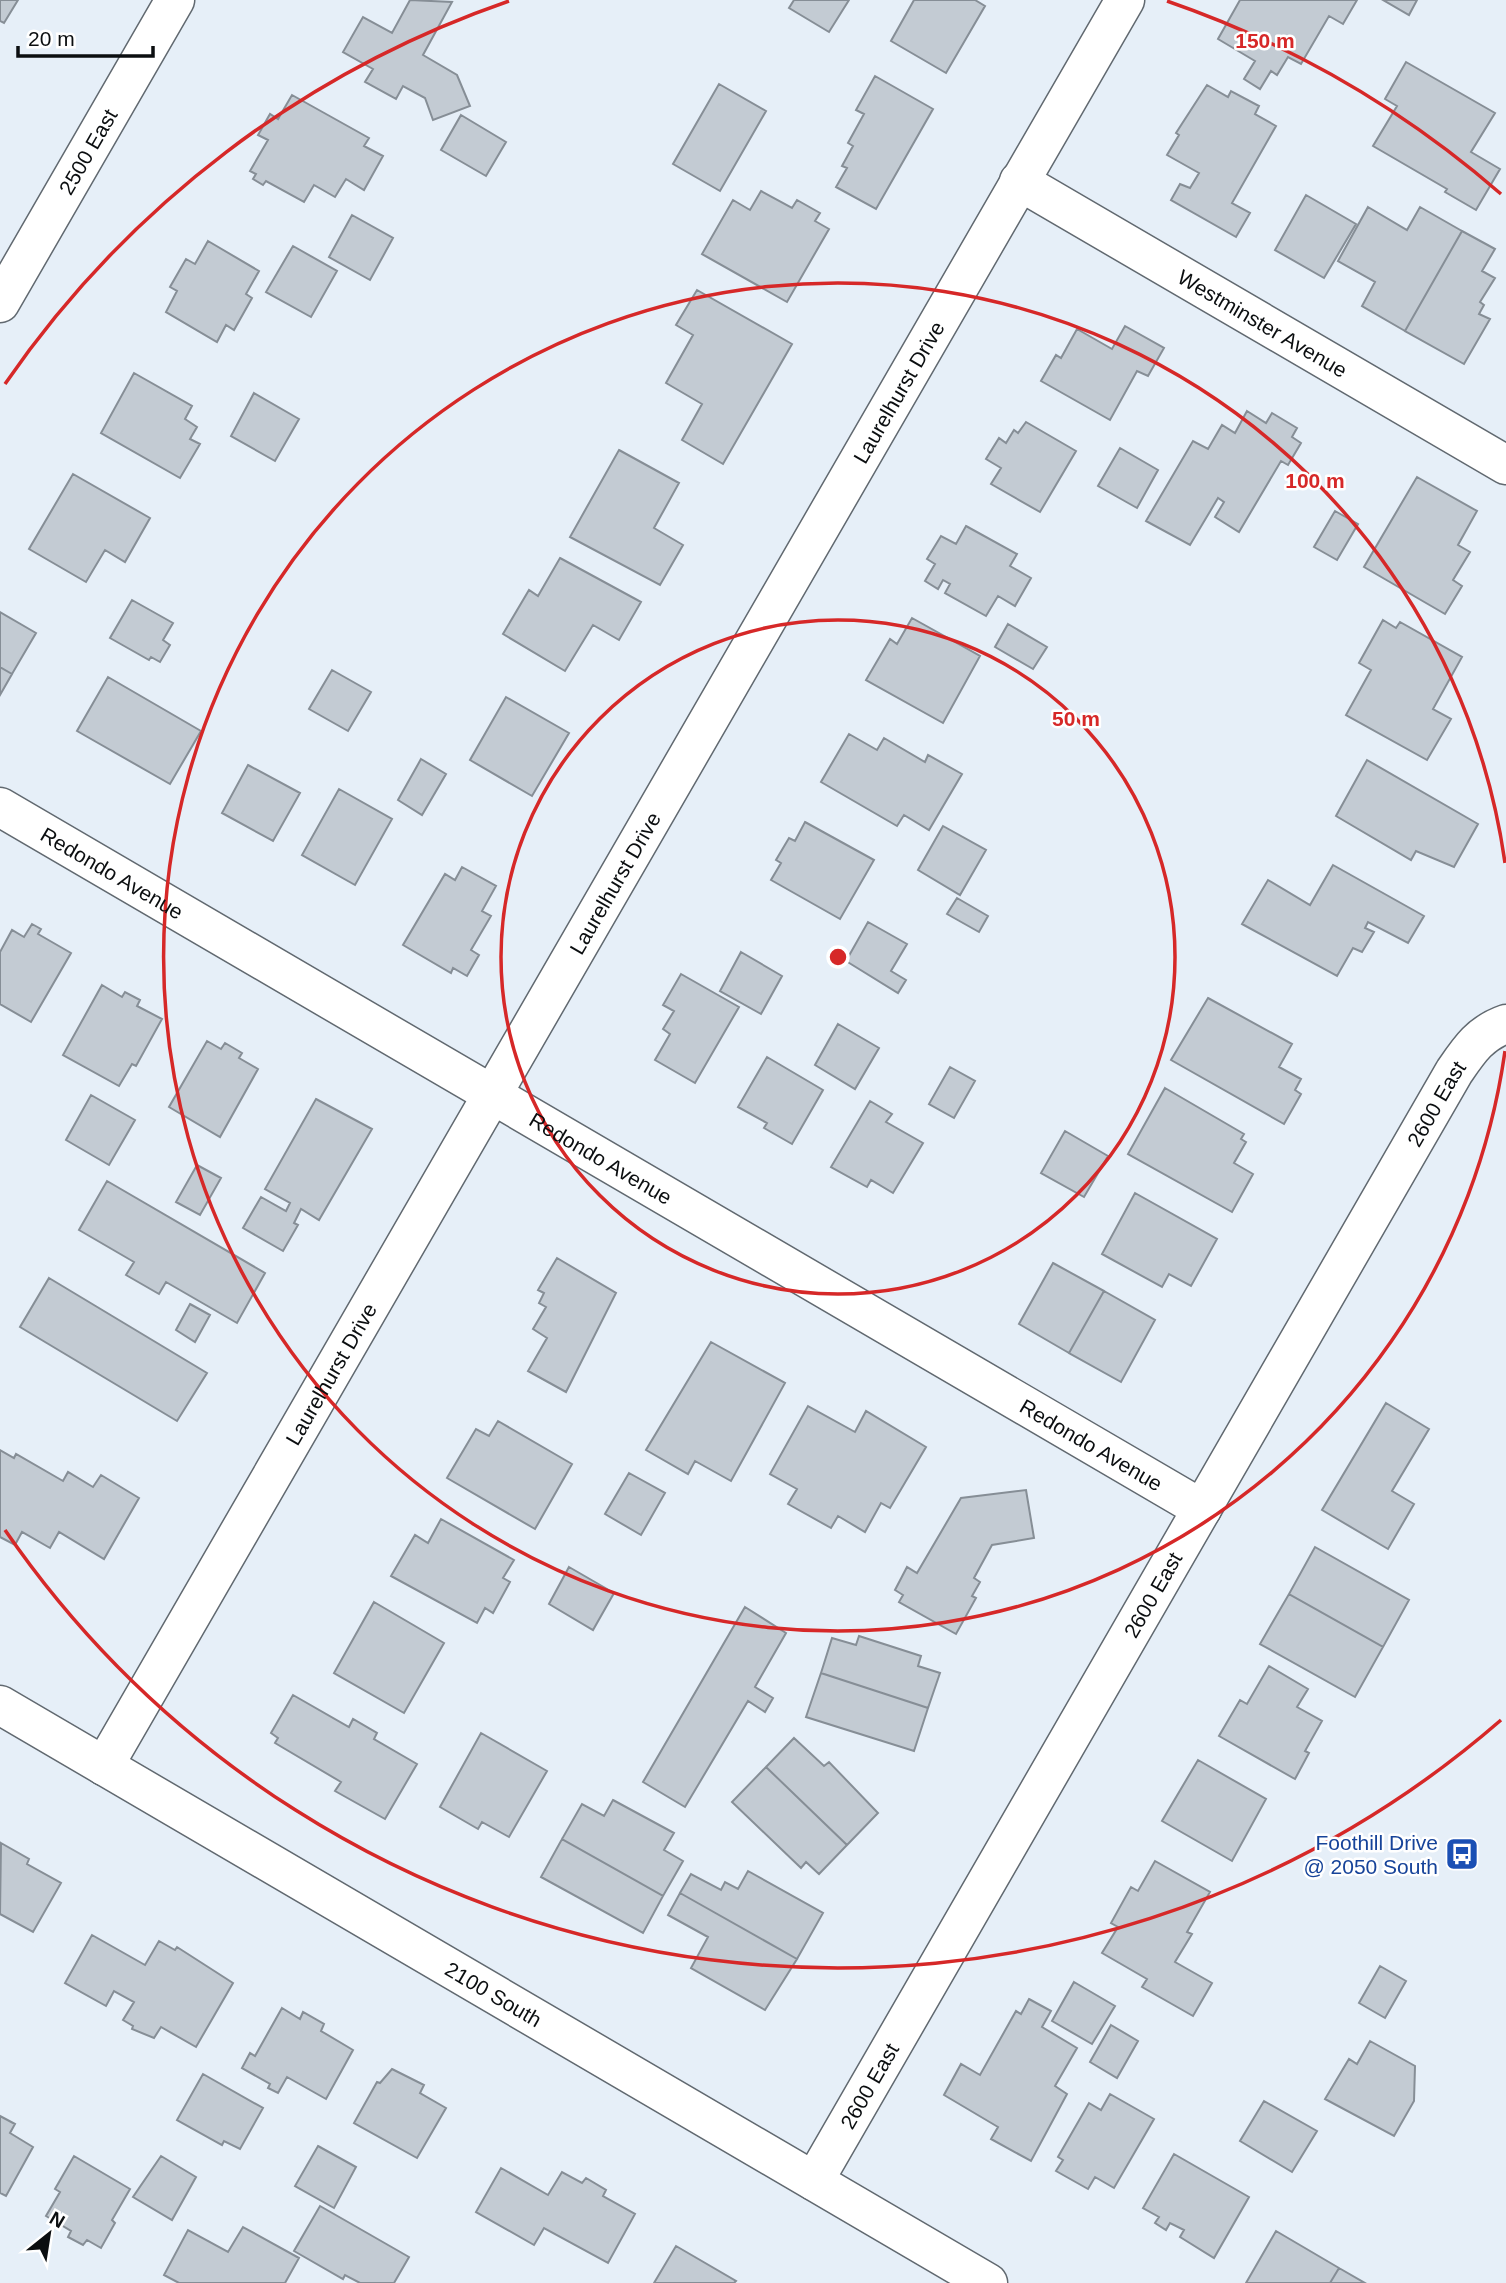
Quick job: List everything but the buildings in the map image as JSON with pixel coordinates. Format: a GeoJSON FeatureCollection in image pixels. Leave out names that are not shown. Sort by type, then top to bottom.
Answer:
{"type":"FeatureCollection","features":[{"type":"Feature","properties":{"kind":"street","name":"2500 East"},"geometry":{"type":"LineString","coordinates":[[0,303],[175,0]]}},
{"type":"Feature","properties":{"kind":"street","name":"Laurelhurst Drive"},"geometry":{"type":"LineString","coordinates":[[104,1766],[1125,0]]}},
{"type":"Feature","properties":{"kind":"street","name":"Westminster Avenue"},"geometry":{"type":"LineString","coordinates":[[1019,181],[1506,465]]}},
{"type":"Feature","properties":{"kind":"street","name":"Redondo Avenue"},"geometry":{"type":"LineString","coordinates":[[0,807],[1202,1509]]}},
{"type":"Feature","properties":{"kind":"street","name":"2600 East"},"geometry":{"type":"LineString","coordinates":[[814,2181],[1454,1072],[1476,1041],[1489,1030],[1506,1024]]}},
{"type":"Feature","properties":{"kind":"street","name":"2100 South"},"geometry":{"type":"LineString","coordinates":[[0,1705],[988,2283]]}},
{"type":"Feature","properties":{"kind":"place","name":"Foothill Drive @ 2050 South"},"geometry":{"type":"Point","coordinates":[1462,1854]}}]}
